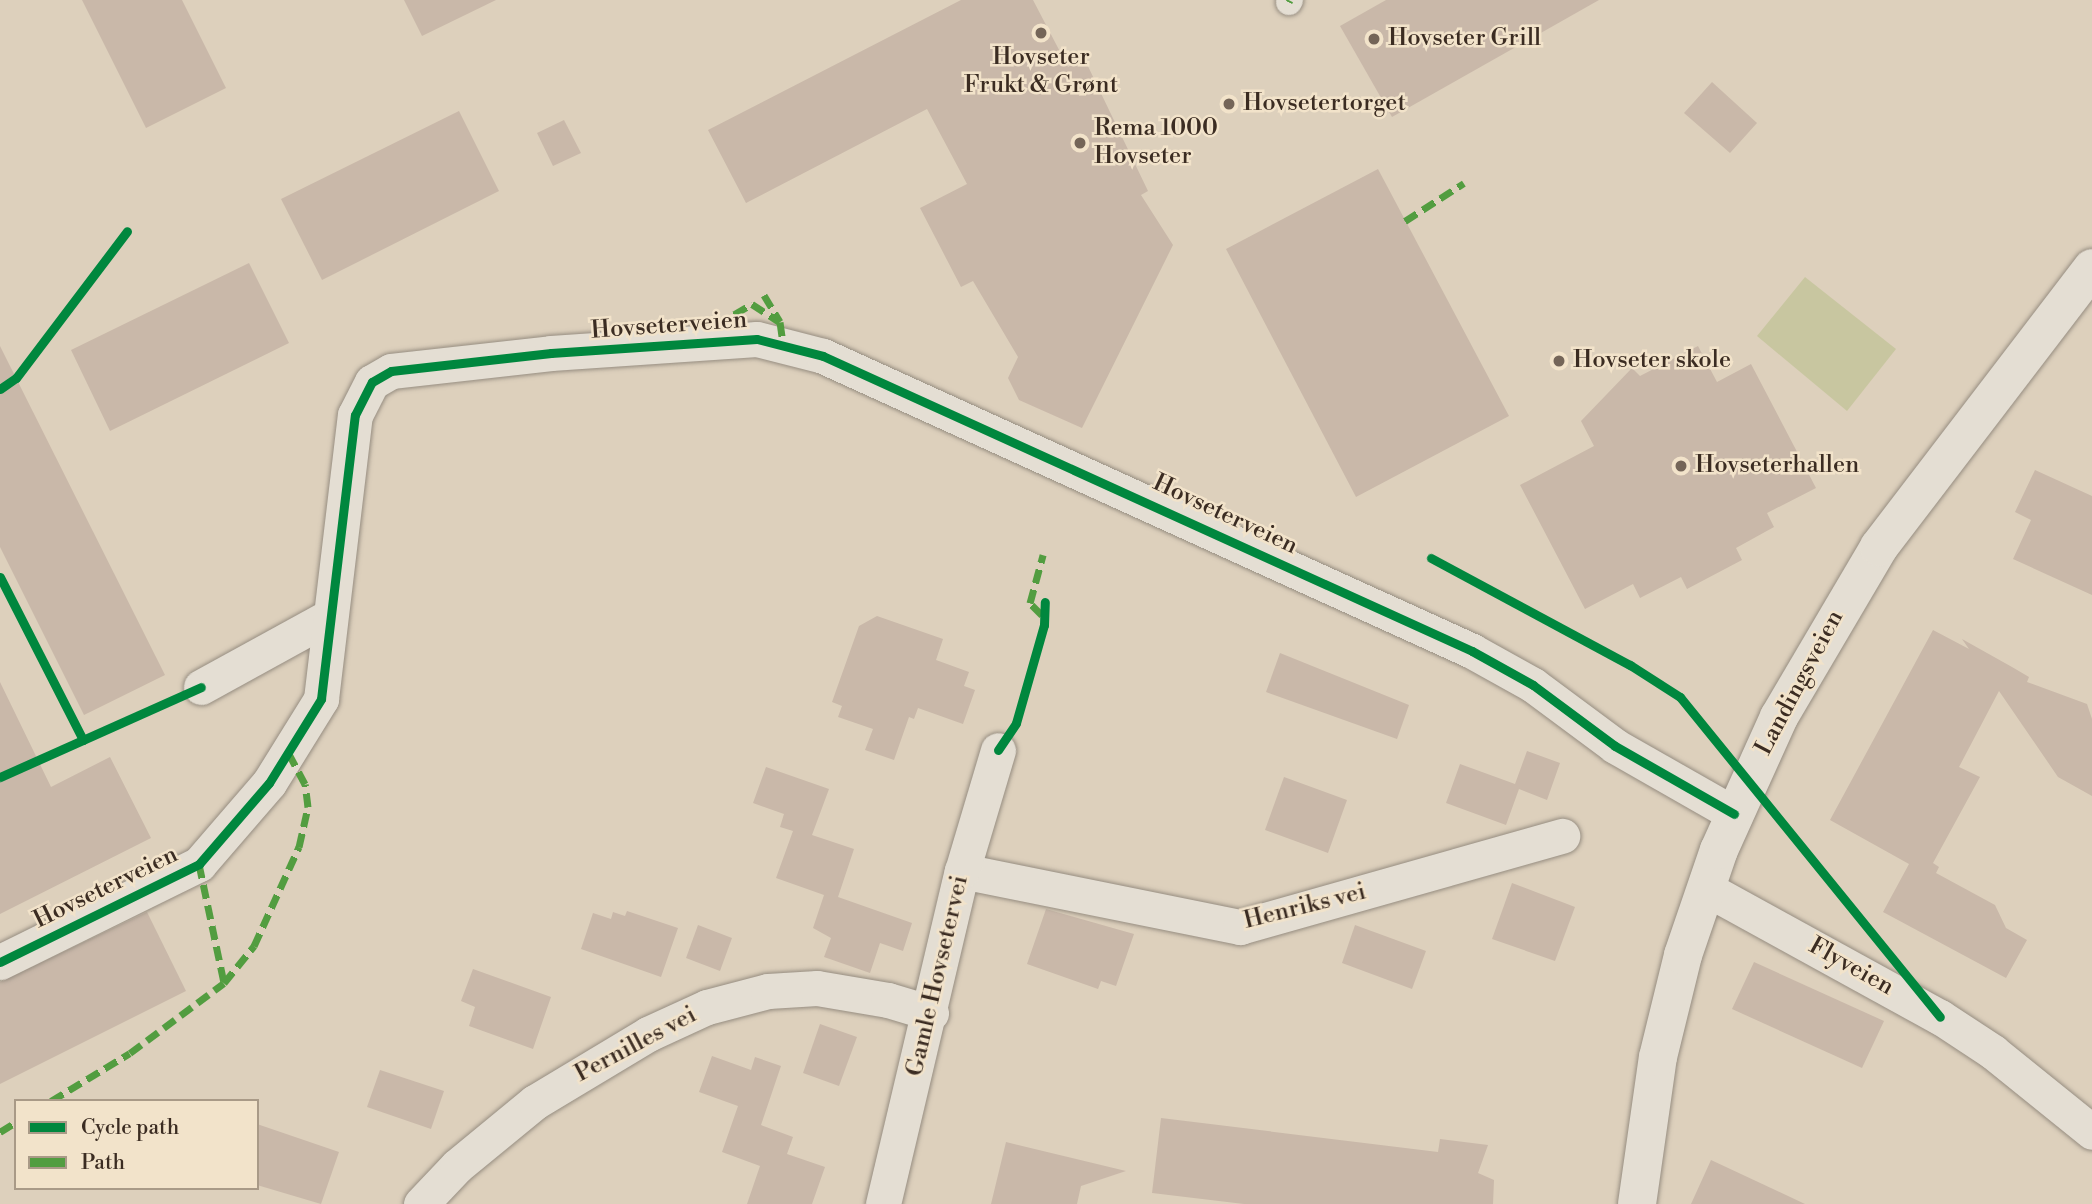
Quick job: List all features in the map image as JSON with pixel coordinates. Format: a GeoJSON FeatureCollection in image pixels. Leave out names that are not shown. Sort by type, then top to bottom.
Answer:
{"type":"FeatureCollection","features":[{"type":"Feature","properties":{"kind":"street","name":"Landingsveien"},"geometry":{"type":"LineString","coordinates":[[1637,1204],[1647,1120],[1668,1009],[1705,888],[1734,814],[1805,668],[1855,582],[2092,268]]}},
{"type":"Feature","properties":{"kind":"street","name":"Hovseterveien"},"geometry":{"type":"LineString","coordinates":[[0,962],[199,864],[270,783],[321,699],[355,415],[373,382],[391,371],[536,354],[757,339],[824,356],[1449,640],[1533,685],[1615,746],[1734,814]]}},
{"type":"Feature","properties":{"kind":"street"},"geometry":{"type":"LineString","coordinates":[[201,687],[330,617]]}},
{"type":"Feature","properties":{"kind":"street","name":"Gamle Hovsetervei"},"geometry":{"type":"LineString","coordinates":[[883,1204],[931,1013],[962,871],[998,750]]}},
{"type":"Feature","properties":{"kind":"street","name":"Henriks vei"},"geometry":{"type":"LineString","coordinates":[[962,871],[1240,927],[1562,836]]}},
{"type":"Feature","properties":{"kind":"street","name":"Flyveien"},"geometry":{"type":"LineString","coordinates":[[1705,888],[1940,1017],[1993,1052],[2092,1132]]}},
{"type":"Feature","properties":{"kind":"street","name":"Pernilles vei"},"geometry":{"type":"LineString","coordinates":[[421,1204],[457,1166],[534,1102],[648,1034],[706,1007],[768,991],[817,988],[888,1000],[931,1013]]}},
{"type":"Feature","properties":{"kind":"shaded area"},"geometry":{"type":"Polygon","coordinates":[[[1805,277],[1896,349],[1847,411],[1757,336],[1805,277]]]}},
{"type":"Feature","properties":{"kind":"building"},"geometry":{"type":"Polygon","coordinates":[[[82,0],[182,0],[226,88],[146,128],[82,0]]]}},
{"type":"Feature","properties":{"kind":"building"},"geometry":{"type":"Polygon","coordinates":[[[404,0],[496,0],[422,36],[404,0]]]}},
{"type":"Feature","properties":{"kind":"building"},"geometry":{"type":"Polygon","coordinates":[[[961,0],[1033,0],[1068,67],[1084,58],[1148,191],[1141,195],[1173,245],[1082,428],[1019,400],[1008,378],[1018,357],[973,281],[961,287],[920,208],[967,184],[927,109],[746,203],[708,130],[961,0]]]}},
{"type":"Feature","properties":{"kind":"building"},"geometry":{"type":"Polygon","coordinates":[[[1386,0],[1599,0],[1392,117],[1340,26],[1386,0]]]}},
{"type":"Feature","properties":{"kind":"building"},"geometry":{"type":"Polygon","coordinates":[[[1712,82],[1757,123],[1730,153],[1684,113],[1712,82]]]}},
{"type":"Feature","properties":{"kind":"building"},"geometry":{"type":"Polygon","coordinates":[[[459,111],[499,191],[322,280],[281,199],[459,111]]]}},
{"type":"Feature","properties":{"kind":"building"},"geometry":{"type":"Polygon","coordinates":[[[564,120],[581,153],[553,166],[537,133],[564,120]]]}},
{"type":"Feature","properties":{"kind":"building"},"geometry":{"type":"Polygon","coordinates":[[[1378,169],[1509,416],[1356,497],[1226,249],[1378,169]]]}},
{"type":"Feature","properties":{"kind":"building"},"geometry":{"type":"Polygon","coordinates":[[[249,263],[289,343],[110,431],[71,350],[249,263]]]}},
{"type":"Feature","properties":{"kind":"building"},"geometry":{"type":"Polygon","coordinates":[[[0,346],[165,675],[84,715],[0,547],[0,346]]]}},
{"type":"Feature","properties":{"kind":"building","name":"Hovseterhallen"},"geometry":{"type":"Polygon","coordinates":[[[1698,346],[1717,382],[1751,364],[1816,488],[1767,513],[1774,527],[1736,548],[1742,560],[1687,589],[1681,577],[1640,598],[1633,584],[1585,609],[1520,485],[1594,446],[1581,421],[1632,368],[1640,376],[1698,346]]]}},
{"type":"Feature","properties":{"kind":"building"},"geometry":{"type":"Polygon","coordinates":[[[2035,470],[2092,496],[2092,595],[2013,559],[2031,520],[2015,512],[2035,470]]]}},
{"type":"Feature","properties":{"kind":"building"},"geometry":{"type":"Polygon","coordinates":[[[877,616],[943,639],[936,660],[969,672],[964,686],[975,690],[963,724],[918,708],[914,719],[909,717],[894,760],[865,750],[873,729],[838,717],[842,706],[832,702],[859,626],[877,616]]]}},
{"type":"Feature","properties":{"kind":"building"},"geometry":{"type":"Polygon","coordinates":[[[1933,630],[1969,649],[1962,639],[2029,677],[2027,682],[2087,704],[2092,719],[2092,796],[2058,777],[1999,691],[1959,767],[1980,777],[1933,863],[1939,867],[1936,873],[1995,905],[2006,928],[2027,940],[2006,978],[1883,912],[1909,864],[1830,820],[1933,630]]]}},
{"type":"Feature","properties":{"kind":"building"},"geometry":{"type":"Polygon","coordinates":[[[1280,653],[1409,705],[1397,739],[1266,692],[1280,653]]]}},
{"type":"Feature","properties":{"kind":"building"},"geometry":{"type":"Polygon","coordinates":[[[0,682],[51,787],[110,757],[151,838],[0,914],[0,682]]]}},
{"type":"Feature","properties":{"kind":"building"},"geometry":{"type":"Polygon","coordinates":[[[1527,751],[1560,763],[1547,800],[1519,789],[1506,825],[1446,803],[1460,764],[1515,784],[1527,751]]]}},
{"type":"Feature","properties":{"kind":"building"},"geometry":{"type":"Polygon","coordinates":[[[766,767],[829,789],[812,835],[854,849],[838,897],[912,923],[903,951],[880,943],[870,973],[824,957],[831,938],[813,928],[824,895],[776,878],[793,831],[780,827],[784,814],[753,803],[766,767]]]}},
{"type":"Feature","properties":{"kind":"building"},"geometry":{"type":"Polygon","coordinates":[[[1284,777],[1347,800],[1328,853],[1265,830],[1284,777]]]}},
{"type":"Feature","properties":{"kind":"building"},"geometry":{"type":"Polygon","coordinates":[[[1512,883],[1575,907],[1555,961],[1492,939],[1512,883]]]}},
{"type":"Feature","properties":{"kind":"building"},"geometry":{"type":"Polygon","coordinates":[[[1046,909],[1134,934],[1116,986],[1101,981],[1098,989],[1027,964],[1046,909]]]}},
{"type":"Feature","properties":{"kind":"building"},"geometry":{"type":"Polygon","coordinates":[[[627,911],[678,928],[661,977],[581,949],[593,913],[611,919],[613,912],[625,916],[627,911]]]}},
{"type":"Feature","properties":{"kind":"building"},"geometry":{"type":"Polygon","coordinates":[[[147,912],[186,991],[0,1084],[0,982],[147,912]]]}},
{"type":"Feature","properties":{"kind":"building"},"geometry":{"type":"Polygon","coordinates":[[[698,925],[732,938],[720,971],[686,958],[698,925]]]}},
{"type":"Feature","properties":{"kind":"building"},"geometry":{"type":"Polygon","coordinates":[[[1355,925],[1426,951],[1412,989],[1342,963],[1355,925]]]}},
{"type":"Feature","properties":{"kind":"building"},"geometry":{"type":"Polygon","coordinates":[[[1754,962],[1884,1021],[1862,1068],[1732,1009],[1754,962]]]}},
{"type":"Feature","properties":{"kind":"building"},"geometry":{"type":"Polygon","coordinates":[[[473,969],[551,997],[533,1049],[469,1026],[475,1007],[461,1001],[473,969]]]}},
{"type":"Feature","properties":{"kind":"building"},"geometry":{"type":"Polygon","coordinates":[[[820,1024],[857,1037],[839,1086],[803,1073],[820,1024]]]}},
{"type":"Feature","properties":{"kind":"building"},"geometry":{"type":"Polygon","coordinates":[[[712,1056],[751,1070],[755,1057],[781,1066],[761,1125],[793,1137],[787,1154],[825,1167],[812,1204],[747,1204],[760,1166],[722,1152],[738,1106],[699,1092],[712,1056]]]}},
{"type":"Feature","properties":{"kind":"building"},"geometry":{"type":"Polygon","coordinates":[[[380,1070],[444,1091],[431,1129],[367,1107],[380,1070]]]}},
{"type":"Feature","properties":{"kind":"building"},"geometry":{"type":"Polygon","coordinates":[[[1161,1118],[1438,1152],[1440,1139],[1488,1145],[1478,1173],[1494,1180],[1493,1204],[1244,1204],[1152,1193],[1161,1118]]]}},
{"type":"Feature","properties":{"kind":"building"},"geometry":{"type":"Polygon","coordinates":[[[259,1125],[339,1152],[321,1204],[259,1186],[259,1125]]]}},
{"type":"Feature","properties":{"kind":"building"},"geometry":{"type":"Polygon","coordinates":[[[1006,1142],[1126,1171],[1081,1186],[1077,1204],[991,1204],[1006,1142]]]}},
{"type":"Feature","properties":{"kind":"building"},"geometry":{"type":"Polygon","coordinates":[[[1711,1160],[1805,1204],[1691,1204],[1711,1160]]]}},
{"type":"Feature","properties":{"kind":"marked path"},"geometry":{"type":"LineString","coordinates":[[1405,221],[1464,183]]}},
{"type":"Feature","properties":{"kind":"marked path"},"geometry":{"type":"LineString","coordinates":[[764,295],[780,322],[783,344]]}},
{"type":"Feature","properties":{"kind":"marked path"},"geometry":{"type":"LineString","coordinates":[[716,325],[752,304],[780,322]]}},
{"type":"Feature","properties":{"kind":"marked path"},"geometry":{"type":"LineString","coordinates":[[1042,615],[1030,603],[1043,555]]}},
{"type":"Feature","properties":{"kind":"marked path"},"geometry":{"type":"LineString","coordinates":[[199,864],[224,983],[254,946],[299,847],[308,807],[305,784],[288,752]]}},
{"type":"Feature","properties":{"kind":"marked path"},"geometry":{"type":"LineString","coordinates":[[54,1099],[130,1053],[224,983]]}},
{"type":"Feature","properties":{"kind":"marked path"},"geometry":{"type":"LineString","coordinates":[[0,1132],[14,1123]]}},
{"type":"Feature","properties":{"kind":"cycle path"},"geometry":{"type":"LineString","coordinates":[[0,389],[16,378],[127,231]]}},
{"type":"Feature","properties":{"kind":"cycle path"},"geometry":{"type":"LineString","coordinates":[[0,962],[199,864],[269,783],[321,699],[355,415],[372,382],[391,371],[551,353],[757,339],[823,356],[1472,651],[1533,685],[1615,746],[1734,814]]}},
{"type":"Feature","properties":{"kind":"cycle path"},"geometry":{"type":"LineString","coordinates":[[1431,558],[1630,665],[1680,697],[1940,1017]]}},
{"type":"Feature","properties":{"kind":"cycle path"},"geometry":{"type":"LineString","coordinates":[[0,577],[83,740]]}},
{"type":"Feature","properties":{"kind":"cycle path"},"geometry":{"type":"LineString","coordinates":[[998,750],[1016,723],[1044,625],[1045,602]]}},
{"type":"Feature","properties":{"kind":"cycle path"},"geometry":{"type":"LineString","coordinates":[[0,777],[201,687]]}},
{"type":"Feature","properties":{"kind":"place","name":"Hovseter Frukt & Grønt"},"geometry":{"type":"Point","coordinates":[1041,33]}},
{"type":"Feature","properties":{"kind":"place","name":"Hovseter Grill"},"geometry":{"type":"Point","coordinates":[1374,39]}},
{"type":"Feature","properties":{"kind":"place","name":"Hovsetertorget"},"geometry":{"type":"Point","coordinates":[1229,104]}},
{"type":"Feature","properties":{"kind":"place","name":"Rema 1000 Hovseter"},"geometry":{"type":"Point","coordinates":[1080,143]}},
{"type":"Feature","properties":{"kind":"place","name":"Hovseter skole"},"geometry":{"type":"Point","coordinates":[1559,361]}},
{"type":"Feature","properties":{"kind":"place","name":"Hovseterhallen"},"geometry":{"type":"Point","coordinates":[1681,466]}}]}
